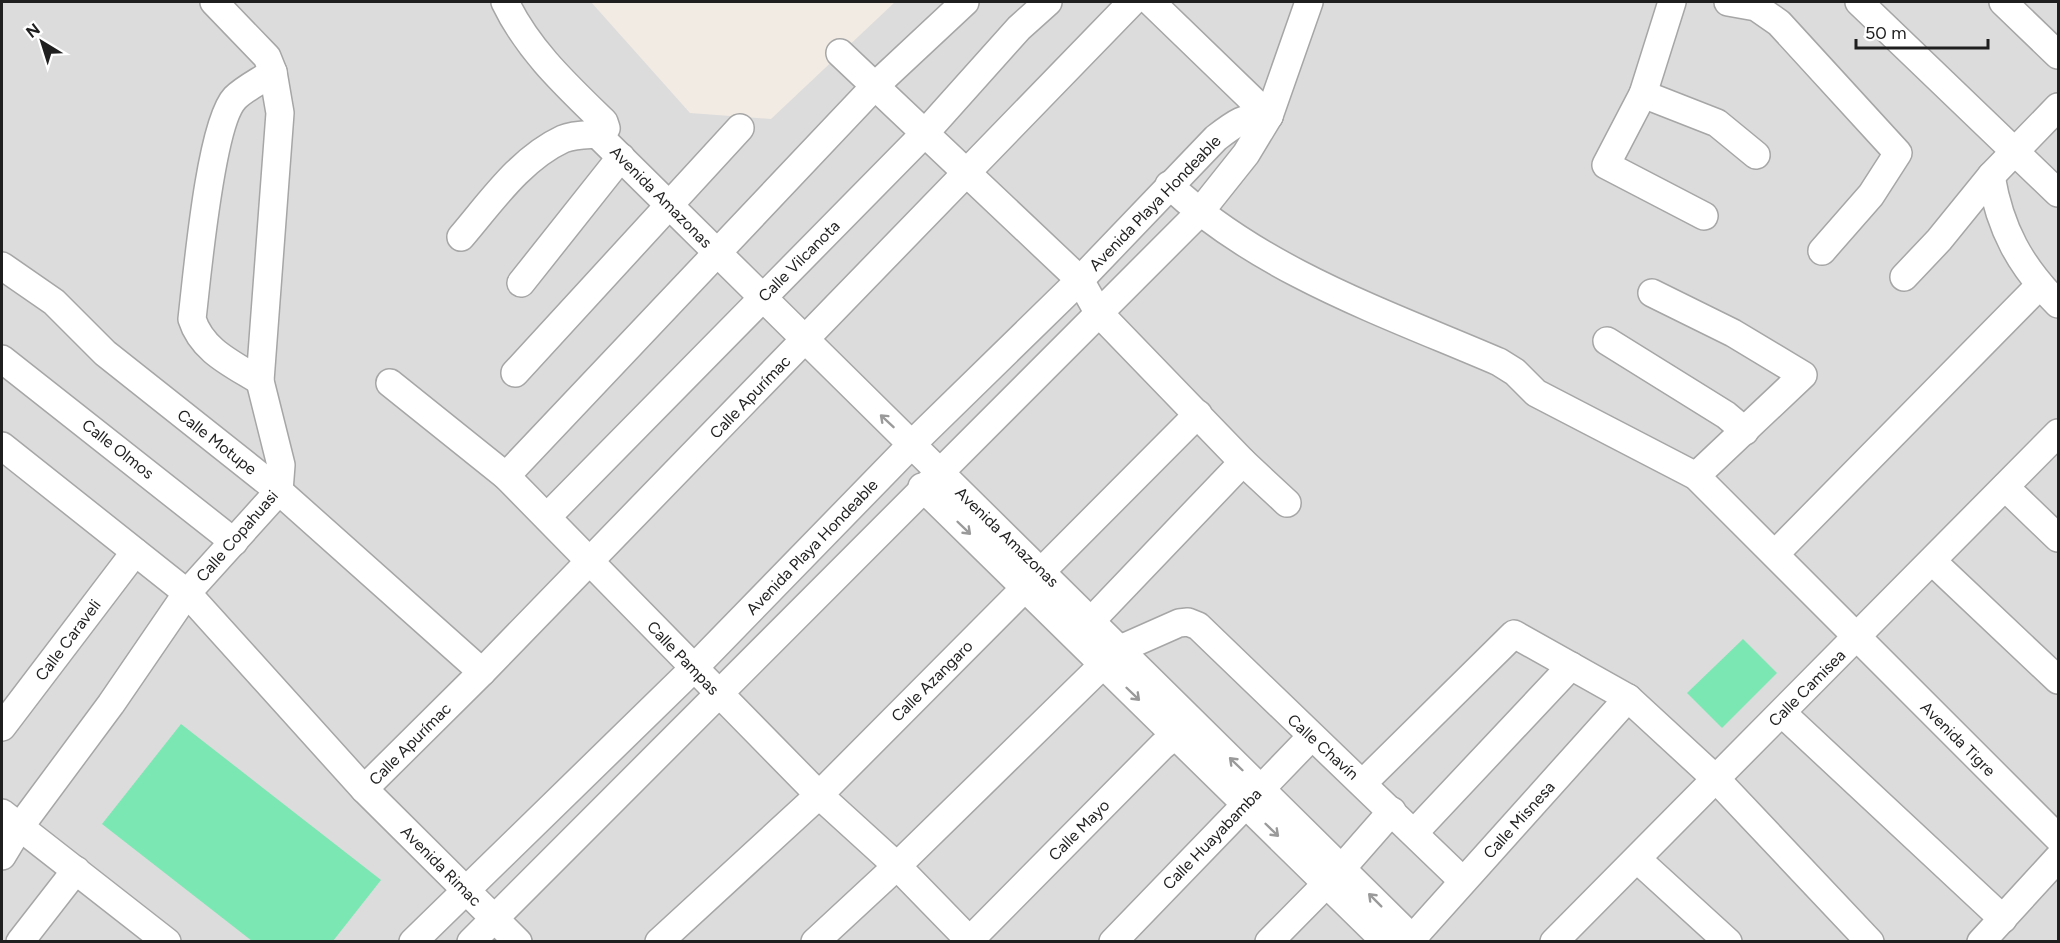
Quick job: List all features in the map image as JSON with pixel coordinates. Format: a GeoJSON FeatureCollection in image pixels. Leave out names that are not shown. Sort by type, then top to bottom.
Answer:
{"type":"FeatureCollection","features":[{"type":"Feature","properties":{"kind":"street","name":"Calle Copahuasi"},"geometry":{"type":"LineString","coordinates":[[2,856],[10,820],[111,704],[187,593],[279,491],[281,465],[260,381],[280,113],[273,72],[267,57],[214,2]]}},
{"type":"Feature","properties":{"kind":"street"},"geometry":{"type":"LineString","coordinates":[[461,237],[513,176],[541,153],[564,138],[597,134],[605,130],[604,122],[545,63],[515,22],[505,2]]}},
{"type":"Feature","properties":{"kind":"street"},"geometry":{"type":"LineString","coordinates":[[506,476],[875,86],[964,2]]}},
{"type":"Feature","properties":{"kind":"street","name":"Calle Vilcanota"},"geometry":{"type":"LineString","coordinates":[[547,517],[925,133],[1019,28],[1048,2]]}},
{"type":"Feature","properties":{"kind":"street","name":"Calle Apurímac"},"geometry":{"type":"LineString","coordinates":[[364,789],[482,672],[1132,2]]}},
{"type":"Feature","properties":{"kind":"street"},"geometry":{"type":"LineString","coordinates":[[1151,2],[1269,116],[1309,2]]}},
{"type":"Feature","properties":{"kind":"street"},"geometry":{"type":"LineString","coordinates":[[1672,2],[1643,94],[1606,165],[1704,216]]}},
{"type":"Feature","properties":{"kind":"street"},"geometry":{"type":"LineString","coordinates":[[1728,2],[1756,7],[1779,23],[1898,153],[1871,195],[1822,250]]}},
{"type":"Feature","properties":{"kind":"street"},"geometry":{"type":"LineString","coordinates":[[1859,2],[2058,193]]}},
{"type":"Feature","properties":{"kind":"street"},"geometry":{"type":"LineString","coordinates":[[2003,2],[2058,55]]}},
{"type":"Feature","properties":{"kind":"street"},"geometry":{"type":"LineString","coordinates":[[840,53],[1080,280],[1098,312],[1243,462],[1287,503]]}},
{"type":"Feature","properties":{"kind":"street"},"geometry":{"type":"LineString","coordinates":[[260,381],[207,347],[197,334],[192,319],[211,172],[222,127],[234,99],[273,72]]}},
{"type":"Feature","properties":{"kind":"street"},"geometry":{"type":"LineString","coordinates":[[1643,94],[1717,123],[1756,155]]}},
{"type":"Feature","properties":{"kind":"street"},"geometry":{"type":"LineString","coordinates":[[1904,277],[1939,240],[1991,176],[2058,107]]}},
{"type":"Feature","properties":{"kind":"street","name":"Avenida Playa Hondeable"},"geometry":{"type":"LineString","coordinates":[[413,942],[693,669],[912,444],[1080,280],[1169,185],[1234,124],[1251,116],[1269,116]]}},
{"type":"Feature","properties":{"kind":"street","name":"Avenida Playa Hondeable"},"geometry":{"type":"LineString","coordinates":[[471,942],[719,695],[930,479],[1199,213],[1246,154],[1269,116]]}},
{"type":"Feature","properties":{"kind":"street"},"geometry":{"type":"LineString","coordinates":[[515,373],[740,128]]}},
{"type":"Feature","properties":{"kind":"street","name":"Avenida Amazonas"},"geometry":{"type":"LineString","coordinates":[[597,134],[804,341],[912,444],[930,479],[1334,876],[1406,941]]}},
{"type":"Feature","properties":{"kind":"street"},"geometry":{"type":"LineString","coordinates":[[521,283],[621,157]]}},
{"type":"Feature","properties":{"kind":"street"},"geometry":{"type":"LineString","coordinates":[[1991,176],[2004,229],[2040,285],[2058,304]]}},
{"type":"Feature","properties":{"kind":"street","name":"Avenida Tigre"},"geometry":{"type":"LineString","coordinates":[[1169,185],[1199,213],[1222,230],[1320,285],[1499,362],[1515,372],[1536,393],[1696,476],[2058,838]]}},
{"type":"Feature","properties":{"kind":"street","name":"Calle Motupe"},"geometry":{"type":"LineString","coordinates":[[2,266],[54,302],[105,353],[279,491],[482,672]]}},
{"type":"Feature","properties":{"kind":"street"},"geometry":{"type":"LineString","coordinates":[[1774,554],[2040,285]]}},
{"type":"Feature","properties":{"kind":"street"},"geometry":{"type":"LineString","coordinates":[[1652,293],[1733,333],[1803,375],[1696,476]]}},
{"type":"Feature","properties":{"kind":"street"},"geometry":{"type":"LineString","coordinates":[[1606,341],[1726,415],[1744,431]]}},
{"type":"Feature","properties":{"kind":"street","name":"Calle Olmos"},"geometry":{"type":"LineString","coordinates":[[2,359],[234,542]]}},
{"type":"Feature","properties":{"kind":"street","name":"Calle Pampas"},"geometry":{"type":"LineString","coordinates":[[390,383],[506,476],[693,669],[819,795],[897,866],[970,941]]}},
{"type":"Feature","properties":{"kind":"street","name":"Calle Azangaro"},"geometry":{"type":"LineString","coordinates":[[659,942],[819,795],[1198,414]]}},
{"type":"Feature","properties":{"kind":"street","name":"Calle Camisea"},"geometry":{"type":"LineString","coordinates":[[1566,938],[1637,859],[1857,639],[2058,433]]}},
{"type":"Feature","properties":{"kind":"street","name":"Avenida Rimac"},"geometry":{"type":"LineString","coordinates":[[2,446],[187,593],[364,789],[518,942]]}},
{"type":"Feature","properties":{"kind":"street"},"geometry":{"type":"LineString","coordinates":[[1091,621],[1243,462]]}},
{"type":"Feature","properties":{"kind":"street"},"geometry":{"type":"LineString","coordinates":[[2005,487],[2058,538]]}},
{"type":"Feature","properties":{"kind":"street","name":"Calle Caraveli"},"geometry":{"type":"LineString","coordinates":[[2,727],[135,552]]}},
{"type":"Feature","properties":{"kind":"street"},"geometry":{"type":"LineString","coordinates":[[1932,561],[2058,680]]}},
{"type":"Feature","properties":{"kind":"street","name":"Avenida Amazonas"},"geometry":{"type":"LineString","coordinates":[[1033,579],[1091,621],[1111,658]]}},
{"type":"Feature","properties":{"kind":"street","name":"Calle Chavín"},"geometry":{"type":"LineString","coordinates":[[1111,658],[1179,623],[1188,622],[1198,626],[1311,737],[1364,783],[1463,881]]}},
{"type":"Feature","properties":{"kind":"street"},"geometry":{"type":"LineString","coordinates":[[1364,783],[1514,634],[1629,698],[1717,780],[1870,942]]}},
{"type":"Feature","properties":{"kind":"street"},"geometry":{"type":"LineString","coordinates":[[815,942],[897,866],[1111,658]]}},
{"type":"Feature","properties":{"kind":"street"},"geometry":{"type":"LineString","coordinates":[[1414,833],[1571,666]]}},
{"type":"Feature","properties":{"kind":"street","name":"Calle Misnesa"},"geometry":{"type":"LineString","coordinates":[[1406,941],[1629,698]]}},
{"type":"Feature","properties":{"kind":"street"},"geometry":{"type":"LineString","coordinates":[[1782,713],[2003,919]]}},
{"type":"Feature","properties":{"kind":"street","name":"Calle Mayo"},"geometry":{"type":"LineString","coordinates":[[970,941],[1184,728]]}},
{"type":"Feature","properties":{"kind":"street","name":"Calle Huayabamba"},"geometry":{"type":"LineString","coordinates":[[1113,942],[1311,737]]}},
{"type":"Feature","properties":{"kind":"street"},"geometry":{"type":"LineString","coordinates":[[1269,942],[1334,876],[1392,811]]}},
{"type":"Feature","properties":{"kind":"street"},"geometry":{"type":"LineString","coordinates":[[10,820],[166,942]]}},
{"type":"Feature","properties":{"kind":"street"},"geometry":{"type":"LineString","coordinates":[[1981,942],[2058,858]]}},
{"type":"Feature","properties":{"kind":"street"},"geometry":{"type":"LineString","coordinates":[[1637,859],[1728,942]]}},
{"type":"Feature","properties":{"kind":"street"},"geometry":{"type":"LineString","coordinates":[[20,942],[76,870]]}},
{"type":"Feature","properties":{"kind":"shaded area"},"geometry":{"type":"Polygon","coordinates":[[[2,2],[591,2],[690,113],[771,119],[895,2],[2058,2],[2058,941],[2,942],[2,2]]]}},
{"type":"Feature","properties":{"kind":"green space"},"geometry":{"type":"Polygon","coordinates":[[[1743,639],[1777,673],[1722,728],[1687,693],[1743,639]]]}},
{"type":"Feature","properties":{"kind":"green space"},"geometry":{"type":"Polygon","coordinates":[[[181,724],[381,880],[333,941],[252,941],[102,824],[181,724]]]}}]}
